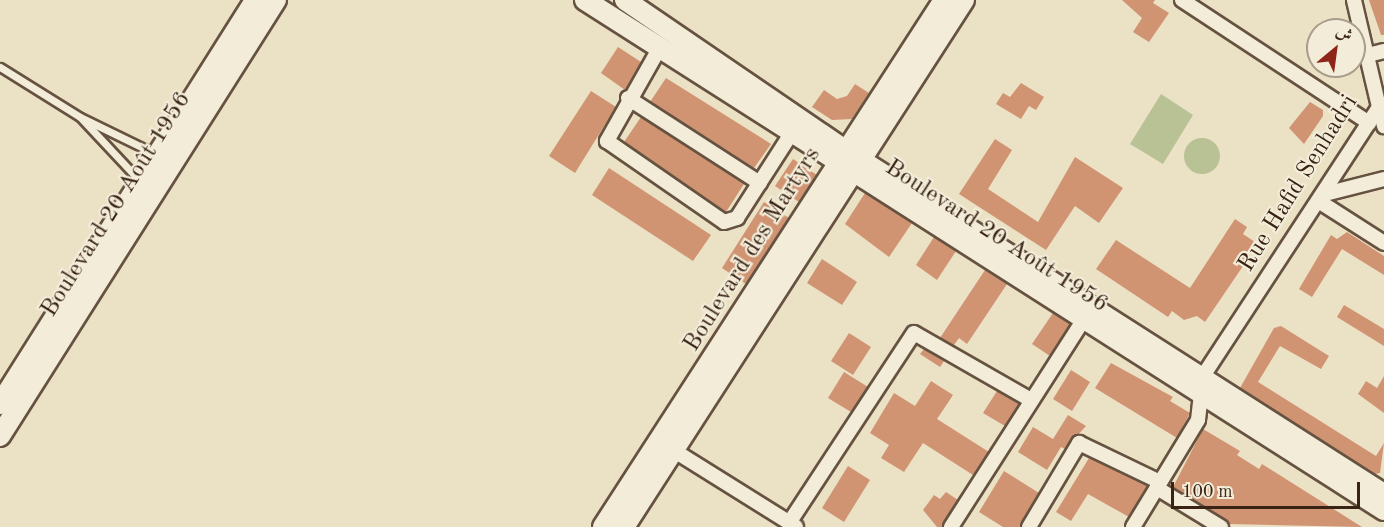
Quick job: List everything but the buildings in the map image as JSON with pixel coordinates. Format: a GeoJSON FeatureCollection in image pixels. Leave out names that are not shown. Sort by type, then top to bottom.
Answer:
{"type":"FeatureCollection","features":[{"type":"Feature","properties":{"kind":"street"},"geometry":{"type":"LineString","coordinates":[[166,158],[255,0]]}},
{"type":"Feature","properties":{"kind":"street","name":"Boulevard 20 Août 1956"},"geometry":{"type":"LineString","coordinates":[[0,436],[166,158],[276,0]]}},
{"type":"Feature","properties":{"kind":"street","name":"Boulevard 20 Août 1956"},"geometry":{"type":"LineString","coordinates":[[585,0],[791,134],[848,161],[1203,376],[1384,494]]}},
{"type":"Feature","properties":{"kind":"street","name":"Boulevard des Martyrs"},"geometry":{"type":"LineString","coordinates":[[624,527],[673,450],[944,0]]}},
{"type":"Feature","properties":{"kind":"street","name":"Boulevard des Martyrs"},"geometry":{"type":"LineString","coordinates":[[603,527],[848,161],[964,0]]}},
{"type":"Feature","properties":{"kind":"street"},"geometry":{"type":"LineString","coordinates":[[1182,0],[1369,123]]}},
{"type":"Feature","properties":{"kind":"street","name":"Rue Hafid Senhadri"},"geometry":{"type":"LineString","coordinates":[[1203,376],[1322,198],[1379,107],[1354,0]]}},
{"type":"Feature","properties":{"kind":"street"},"geometry":{"type":"LineString","coordinates":[[622,24],[632,2],[848,161]]}},
{"type":"Feature","properties":{"kind":"street"},"geometry":{"type":"LineString","coordinates":[[659,49],[628,98],[607,141],[724,222],[737,218],[791,134]]}},
{"type":"Feature","properties":{"kind":"street"},"geometry":{"type":"LineString","coordinates":[[1368,55],[1384,51]]}},
{"type":"Feature","properties":{"kind":"street"},"geometry":{"type":"LineString","coordinates":[[628,98],[760,183]]}},
{"type":"Feature","properties":{"kind":"street"},"geometry":{"type":"LineString","coordinates":[[1379,107],[1384,126]]}},
{"type":"Feature","properties":{"kind":"street","name":"Boulevard 20 Août 1956"},"geometry":{"type":"LineString","coordinates":[[848,161],[1082,322],[1384,510]]}},
{"type":"Feature","properties":{"kind":"street"},"geometry":{"type":"LineString","coordinates":[[1322,198],[1384,178]]}},
{"type":"Feature","properties":{"kind":"street"},"geometry":{"type":"LineString","coordinates":[[0,404],[148,188]]}},
{"type":"Feature","properties":{"kind":"street"},"geometry":{"type":"LineString","coordinates":[[1322,198],[1384,243]]}},
{"type":"Feature","properties":{"kind":"street"},"geometry":{"type":"LineString","coordinates":[[951,527],[1082,322]]}},
{"type":"Feature","properties":{"kind":"street"},"geometry":{"type":"LineString","coordinates":[[673,450],[793,525],[914,333],[1031,400]]}},
{"type":"Feature","properties":{"kind":"street"},"geometry":{"type":"LineString","coordinates":[[1133,527],[1198,420],[1203,376]]}},
{"type":"Feature","properties":{"kind":"street"},"geometry":{"type":"LineString","coordinates":[[1029,527],[1080,443],[1158,485],[1221,527]]}},
{"type":"Feature","properties":{"kind":"lane"},"geometry":{"type":"LineString","coordinates":[[0,67],[80,117],[166,158]]}},
{"type":"Feature","properties":{"kind":"lane"},"geometry":{"type":"LineString","coordinates":[[80,117],[148,188]]}},
{"type":"Feature","properties":{"kind":"green space"},"geometry":{"type":"Polygon","coordinates":[[[1161,94],[1193,115],[1163,164],[1130,144],[1161,94]]]}},
{"type":"Feature","properties":{"kind":"green space"},"geometry":{"type":"Polygon","coordinates":[[[1202,138],[1215,143],[1220,156],[1215,169],[1202,174],[1189,169],[1184,156],[1189,143],[1202,138]]]}}]}
